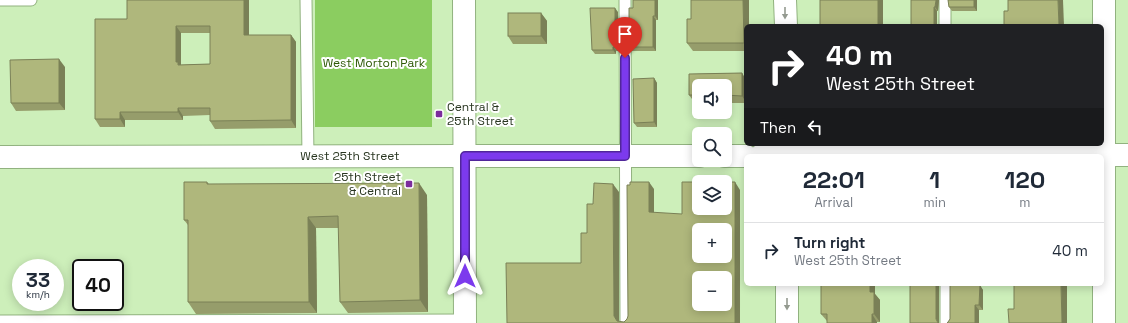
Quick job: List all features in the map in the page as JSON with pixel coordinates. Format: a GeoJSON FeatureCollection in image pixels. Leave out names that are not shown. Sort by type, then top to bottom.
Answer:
{"type":"FeatureCollection","features":[{"type":"Feature","properties":{"kind":"street"},"geometry":{"type":"LineString","coordinates":[[464,0],[465,322]]}},
{"type":"Feature","properties":{"kind":"street"},"geometry":{"type":"LineString","coordinates":[[785,0],[786,24]]}},
{"type":"Feature","properties":{"kind":"street"},"geometry":{"type":"LineString","coordinates":[[1104,0],[1104,323]]}},
{"type":"Feature","properties":{"kind":"street"},"geometry":{"type":"LineString","coordinates":[[866,154],[946,152],[1051,154]]}},
{"type":"Feature","properties":{"kind":"street"},"geometry":{"type":"LineString","coordinates":[[1104,155],[1128,155]]}},
{"type":"Feature","properties":{"kind":"street","name":"West 25th Street"},"geometry":{"type":"LineString","coordinates":[[0,157],[692,156]]}},
{"type":"Feature","properties":{"kind":"street"},"geometry":{"type":"LineString","coordinates":[[732,156],[744,156]]}},
{"type":"Feature","properties":{"kind":"street"},"geometry":{"type":"LineString","coordinates":[[787,286],[787,323]]}},
{"type":"Feature","properties":{"kind":"lane"},"geometry":{"type":"LineString","coordinates":[[0,0],[31,0]]}},
{"type":"Feature","properties":{"kind":"lane"},"geometry":{"type":"LineString","coordinates":[[306,0],[308,156]]}},
{"type":"Feature","properties":{"kind":"lane"},"geometry":{"type":"LineString","coordinates":[[625,0],[626,323]]}},
{"type":"Feature","properties":{"kind":"lane"},"geometry":{"type":"LineString","coordinates":[[945,0],[945,24]]}},
{"type":"Feature","properties":{"kind":"lane"},"geometry":{"type":"LineString","coordinates":[[946,286],[946,323]]}},
{"type":"Feature","properties":{"kind":"lane"},"geometry":{"type":"LineString","coordinates":[[0,321],[465,322]]}},
{"type":"Feature","properties":{"kind":"green space","name":"West Morton Park"},"geometry":{"type":"Polygon","coordinates":[[[315,0],[432,0],[432,127],[315,127],[315,0]]]}},
{"type":"Feature","properties":{"kind":"building"},"geometry":{"type":"Polygon","coordinates":[[[127,0],[244,0],[244,35],[291,35],[291,120],[210,121],[210,108],[178,108],[178,112],[120,112],[120,119],[95,119],[95,19],[127,19],[127,0]],[[176,26],[176,62],[178,62],[178,65],[210,64],[210,26],[176,26]]]}},
{"type":"Feature","properties":{"kind":"building"},"geometry":{"type":"Polygon","coordinates":[[[633,0],[655,0],[655,16],[653,16],[653,47],[629,47],[629,8],[633,8],[633,0]]]}},
{"type":"Feature","properties":{"kind":"building"},"geometry":{"type":"Polygon","coordinates":[[[691,0],[743,0],[744,43],[687,43],[687,19],[691,19],[691,0]]]}},
{"type":"Feature","properties":{"kind":"building"},"geometry":{"type":"Polygon","coordinates":[[[820,0],[878,0],[878,24],[820,24],[820,0]]]}},
{"type":"Feature","properties":{"kind":"building"},"geometry":{"type":"Polygon","coordinates":[[[911,0],[936,0],[934,7],[934,24],[911,24],[911,0]]]}},
{"type":"Feature","properties":{"kind":"building"},"geometry":{"type":"Polygon","coordinates":[[[948,0],[974,0],[974,7],[949,7],[948,0]]]}},
{"type":"Feature","properties":{"kind":"building"},"geometry":{"type":"Polygon","coordinates":[[[1008,0],[1058,0],[1059,24],[1004,24],[1004,11],[1008,11],[1008,0]]]}},
{"type":"Feature","properties":{"kind":"building"},"geometry":{"type":"Polygon","coordinates":[[[590,8],[615,8],[615,47],[613,47],[613,50],[592,50],[590,8]]]}},
{"type":"Feature","properties":{"kind":"building"},"geometry":{"type":"Polygon","coordinates":[[[508,13],[541,13],[541,36],[508,36],[508,13]]]}},
{"type":"Feature","properties":{"kind":"building"},"geometry":{"type":"Polygon","coordinates":[[[59,59],[59,103],[11,103],[10,60],[59,59]]]}},
{"type":"Feature","properties":{"kind":"building"},"geometry":{"type":"Polygon","coordinates":[[[742,73],[742,96],[732,95],[732,79],[692,79],[692,95],[689,95],[689,74],[742,73]]]}},
{"type":"Feature","properties":{"kind":"building"},"geometry":{"type":"Polygon","coordinates":[[[654,78],[654,122],[634,123],[633,79],[654,78]]]}},
{"type":"Feature","properties":{"kind":"building"},"geometry":{"type":"Polygon","coordinates":[[[184,182],[207,182],[207,184],[419,183],[420,300],[340,302],[338,216],[308,217],[309,302],[188,302],[188,220],[184,220],[184,182]]]}},
{"type":"Feature","properties":{"kind":"building"},"geometry":{"type":"Polygon","coordinates":[[[630,182],[649,182],[649,212],[682,214],[682,182],[692,182],[692,215],[732,215],[732,182],[735,182],[735,323],[507,323],[506,263],[581,263],[581,233],[587,233],[587,204],[593,204],[594,183],[613,184],[614,316],[617,321],[624,322],[627,319],[627,185],[630,185],[630,182]]]}},
{"type":"Feature","properties":{"kind":"building"},"geometry":{"type":"Polygon","coordinates":[[[821,286],[870,286],[870,292],[874,292],[874,314],[872,314],[872,323],[827,323],[827,314],[821,314],[821,286]]]}},
{"type":"Feature","properties":{"kind":"building"},"geometry":{"type":"Polygon","coordinates":[[[910,286],[936,286],[936,319],[938,323],[910,323],[910,286]]]}},
{"type":"Feature","properties":{"kind":"building"},"geometry":{"type":"Polygon","coordinates":[[[950,286],[980,286],[979,305],[975,305],[975,323],[947,323],[950,319],[950,286]]]}},
{"type":"Feature","properties":{"kind":"building"},"geometry":{"type":"Polygon","coordinates":[[[1014,286],[1061,286],[1062,323],[1009,323],[1008,309],[1014,309],[1014,286]]]}},
{"type":"Feature","properties":{"kind":"place","name":"Central & 25th Street"},"geometry":{"type":"Point","coordinates":[439,114]}},
{"type":"Feature","properties":{"kind":"place","name":"25th Street & Central"},"geometry":{"type":"Point","coordinates":[409,184]}},
{"type":"Feature","properties":{"kind":"route"},"geometry":{"type":"LineString","coordinates":[[465,276],[465,156],[625,156],[625,58]]}}]}
